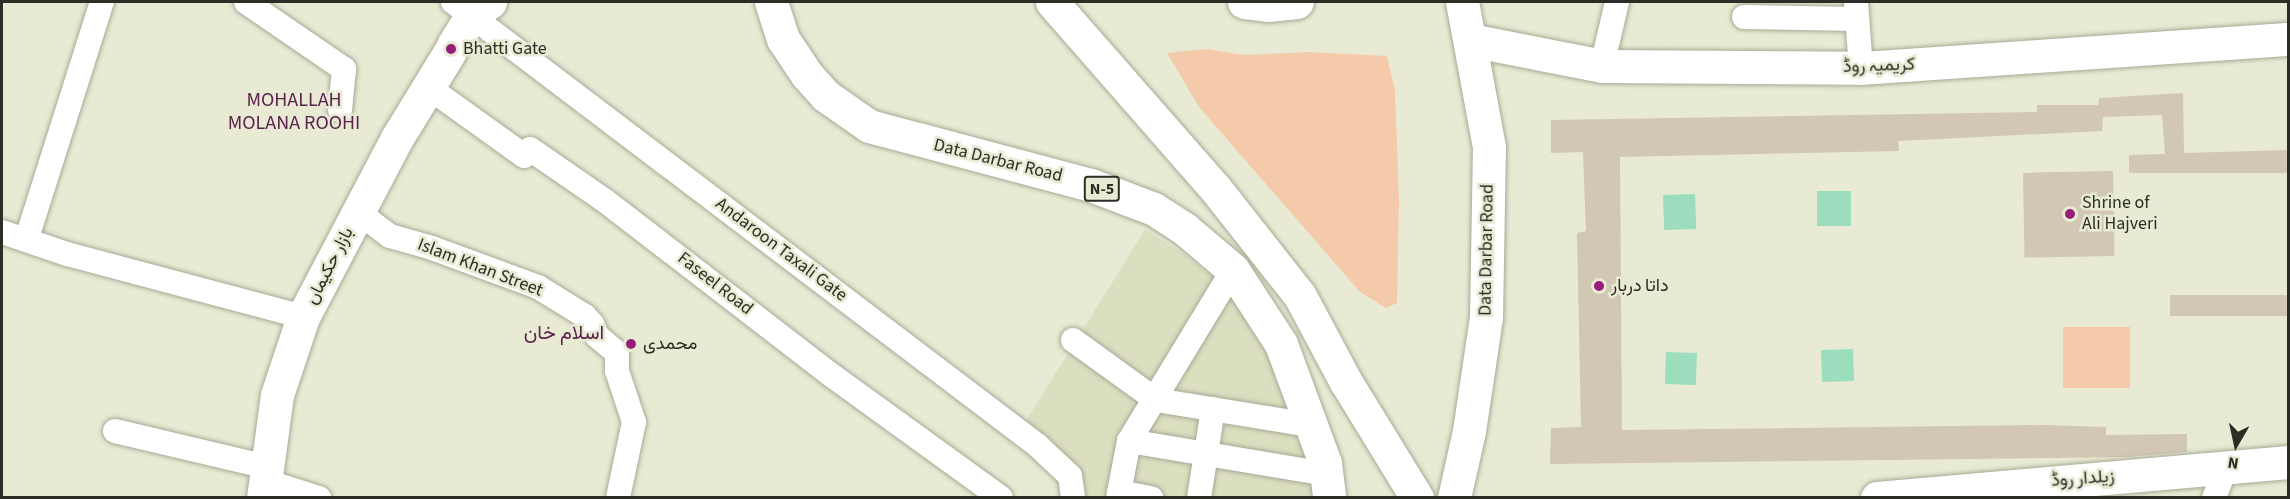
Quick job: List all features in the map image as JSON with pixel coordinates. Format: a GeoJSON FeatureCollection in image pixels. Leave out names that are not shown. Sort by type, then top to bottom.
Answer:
{"type":"FeatureCollection","features":[{"type":"Feature","properties":{"kind":"main road","name":"Data Darbar Road"},"geometry":{"type":"LineString","coordinates":[[771,2],[783,39],[807,75],[826,96],[869,126],[1091,184],[1143,205],[1186,230],[1233,270],[1281,344],[1311,424],[1328,486]]}},
{"type":"Feature","properties":{"kind":"main road"},"geometry":{"type":"LineString","coordinates":[[1052,2],[1215,188],[1300,296],[1346,382],[1417,498]]}},
{"type":"Feature","properties":{"kind":"main road"},"geometry":{"type":"LineString","coordinates":[[1244,2],[1269,5],[1297,2]]}},
{"type":"Feature","properties":{"kind":"main road","name":"Data Darbar Road"},"geometry":{"type":"LineString","coordinates":[[1454,498],[1469,431],[1486,317],[1489,147],[1462,2]]}},
{"type":"Feature","properties":{"kind":"main road","name":"بازار حکیماں"},"geometry":{"type":"LineString","coordinates":[[265,482],[277,395],[303,317],[358,212],[451,49],[472,6]]}},
{"type":"Feature","properties":{"kind":"main road","name":"کریمیہ روڈ"},"geometry":{"type":"LineString","coordinates":[[1470,40],[1602,66],[1862,68],[2289,39]]}},
{"type":"Feature","properties":{"kind":"main road","name":"زیلدار روڈ"},"geometry":{"type":"LineString","coordinates":[[1877,498],[2063,488],[2219,483],[2289,462]]}},
{"type":"Feature","properties":{"kind":"street"},"geometry":{"type":"LineString","coordinates":[[27,238],[102,2]]}},
{"type":"Feature","properties":{"kind":"street"},"geometry":{"type":"LineString","coordinates":[[246,2],[344,69],[340,110]]}},
{"type":"Feature","properties":{"kind":"street"},"geometry":{"type":"LineString","coordinates":[[1602,66],[1617,2]]}},
{"type":"Feature","properties":{"kind":"street","name":"Andaroon Taxali Gate"},"geometry":{"type":"LineString","coordinates":[[472,6],[1037,445],[1070,476],[1073,498]]}},
{"type":"Feature","properties":{"kind":"street"},"geometry":{"type":"LineString","coordinates":[[1744,17],[1856,10],[1862,68]]}},
{"type":"Feature","properties":{"kind":"street","name":"Faseel Road"},"geometry":{"type":"LineString","coordinates":[[428,87],[524,156],[530,149],[604,200],[834,377],[1001,498]]}},
{"type":"Feature","properties":{"kind":"street","name":"Islam Khan Street"},"geometry":{"type":"LineString","coordinates":[[358,212],[390,236],[432,248],[538,287],[585,316],[592,324],[597,336],[617,353],[617,371],[634,422],[618,498]]}},
{"type":"Feature","properties":{"kind":"street"},"geometry":{"type":"LineString","coordinates":[[2,232],[27,238],[67,254],[303,317]]}},
{"type":"Feature","properties":{"kind":"street"},"geometry":{"type":"LineString","coordinates":[[1151,498],[1118,495],[1129,441],[1233,270]]}},
{"type":"Feature","properties":{"kind":"street"},"geometry":{"type":"LineString","coordinates":[[1073,340],[1156,400],[1311,424]]}},
{"type":"Feature","properties":{"kind":"street"},"geometry":{"type":"LineString","coordinates":[[1199,498],[1213,409]]}},
{"type":"Feature","properties":{"kind":"street"},"geometry":{"type":"LineString","coordinates":[[115,431],[265,482],[320,498]]}},
{"type":"Feature","properties":{"kind":"street"},"geometry":{"type":"LineString","coordinates":[[1129,441],[1206,454],[1328,486]]}},
{"type":"Feature","properties":{"kind":"shaded area"},"geometry":{"type":"Polygon","coordinates":[[[1206,49],[1244,55],[1307,52],[1387,56],[1395,91],[1399,201],[1397,303],[1386,308],[1360,292],[1199,107],[1167,53],[1206,49]]]}},
{"type":"Feature","properties":{"kind":"shaded area"},"geometry":{"type":"Polygon","coordinates":[[[1817,191],[1851,191],[1851,226],[1817,226],[1817,191]]]}},
{"type":"Feature","properties":{"kind":"shaded area"},"geometry":{"type":"Polygon","coordinates":[[[1695,194],[1696,229],[1664,230],[1663,195],[1695,194]]]}},
{"type":"Feature","properties":{"kind":"shaded area"},"geometry":{"type":"Polygon","coordinates":[[[1145,230],[1181,252],[1245,304],[1306,409],[1329,497],[1072,497],[1019,432],[1145,230]]]}},
{"type":"Feature","properties":{"kind":"shaded area"},"geometry":{"type":"Polygon","coordinates":[[[2063,327],[2130,327],[2130,388],[2063,388],[2063,327]]]}},
{"type":"Feature","properties":{"kind":"shaded area"},"geometry":{"type":"Polygon","coordinates":[[[1853,349],[1854,381],[1822,382],[1821,350],[1853,349]]]}},
{"type":"Feature","properties":{"kind":"shaded area"},"geometry":{"type":"Polygon","coordinates":[[[1666,352],[1697,353],[1696,385],[1665,384],[1666,352]]]}},
{"type":"Feature","properties":{"kind":"building","name":"داتا دربار"},"geometry":{"type":"Polygon","coordinates":[[[2183,93],[2184,153],[2289,150],[2289,173],[2129,173],[2129,155],[2165,154],[2162,115],[2103,117],[2102,131],[1898,141],[1899,151],[1620,157],[1622,430],[2044,425],[2106,427],[2106,435],[2187,434],[2187,452],[2128,457],[1550,464],[1551,428],[1581,427],[1577,233],[1586,231],[1583,152],[1551,153],[1551,120],[2037,112],[2037,105],[2098,105],[2099,98],[2183,93]]]}},
{"type":"Feature","properties":{"kind":"building","name":"Shrine of Ali Hajveri"},"geometry":{"type":"Polygon","coordinates":[[[2113,171],[2114,256],[2024,258],[2023,173],[2113,171]]]}},
{"type":"Feature","properties":{"kind":"building"},"geometry":{"type":"Polygon","coordinates":[[[2170,295],[2288,295],[2288,316],[2170,316],[2170,295]]]}},
{"type":"Feature","properties":{"kind":"place","name":"Bhatti Gate"},"geometry":{"type":"Point","coordinates":[451,49]}},
{"type":"Feature","properties":{"kind":"place","name":"Shrine of Ali Hajveri"},"geometry":{"type":"Point","coordinates":[2070,214]}},
{"type":"Feature","properties":{"kind":"place","name":"داتا دربار"},"geometry":{"type":"Point","coordinates":[1599,286]}},
{"type":"Feature","properties":{"kind":"place","name":"محمدی"},"geometry":{"type":"Point","coordinates":[631,344]}},
{"type":"Feature","properties":{"kind":"district","name":"MOHALLAH MOLANA ROOHI"},"geometry":{"type":"Point","coordinates":[294,112]}},
{"type":"Feature","properties":{"kind":"district","name":"اسلام خان"},"geometry":{"type":"Point","coordinates":[564,333]}}]}
